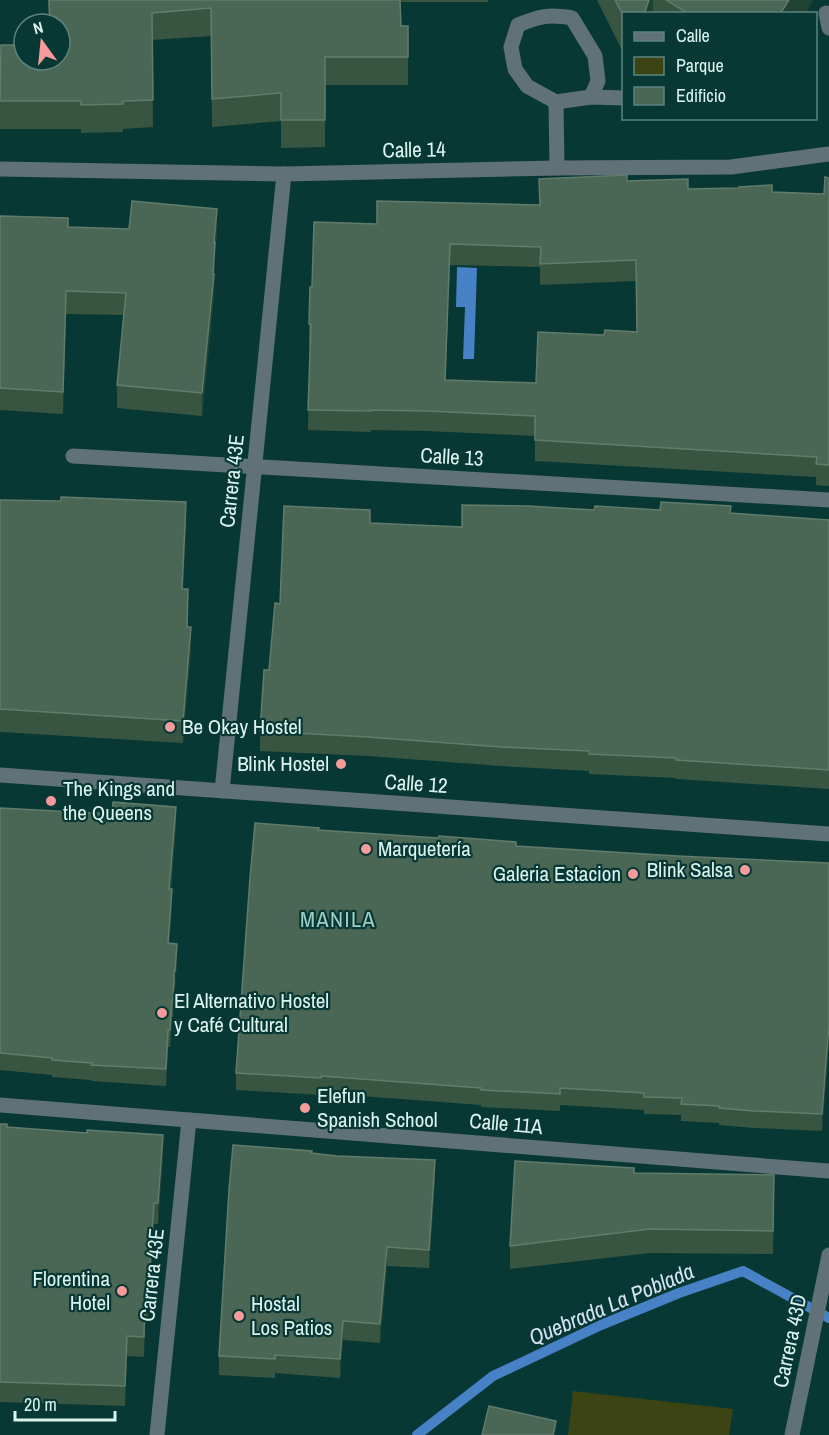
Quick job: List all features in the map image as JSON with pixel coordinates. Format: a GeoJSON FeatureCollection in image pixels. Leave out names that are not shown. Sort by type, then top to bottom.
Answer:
{"type":"FeatureCollection","features":[{"type":"Feature","properties":{"kind":"street"},"geometry":{"type":"LineString","coordinates":[[591,98],[598,81],[595,56],[572,18],[553,15],[532,19],[518,26],[511,47],[515,69],[527,86],[556,102],[591,98],[622,98]]}},
{"type":"Feature","properties":{"kind":"street"},"geometry":{"type":"LineString","coordinates":[[556,102],[557,168]]}},
{"type":"Feature","properties":{"kind":"street","name":"Calle 14"},"geometry":{"type":"LineString","coordinates":[[0,170],[284,174],[731,167],[829,154]]}},
{"type":"Feature","properties":{"kind":"street","name":"Carrera 43E"},"geometry":{"type":"LineString","coordinates":[[222,791],[284,174]]}},
{"type":"Feature","properties":{"kind":"street","name":"Calle 13"},"geometry":{"type":"LineString","coordinates":[[73,456],[829,500]]}},
{"type":"Feature","properties":{"kind":"street","name":"Calle 12"},"geometry":{"type":"LineString","coordinates":[[0,776],[829,834]]}},
{"type":"Feature","properties":{"kind":"street","name":"Calle 11A"},"geometry":{"type":"LineString","coordinates":[[0,1105],[829,1171]]}},
{"type":"Feature","properties":{"kind":"street","name":"Carrera 43E"},"geometry":{"type":"LineString","coordinates":[[157,1435],[189,1120]]}},
{"type":"Feature","properties":{"kind":"street","name":"Carrera 43D"},"geometry":{"type":"LineString","coordinates":[[792,1435],[828,1259]]}},
{"type":"Feature","properties":{"kind":"green space"},"geometry":{"type":"Polygon","coordinates":[[[573,1391],[733,1409],[729,1435],[568,1435],[573,1391]]]}},
{"type":"Feature","properties":{"kind":"water"},"geometry":{"type":"Polygon","coordinates":[[[457,267],[477,268],[474,359],[463,359],[465,307],[456,307],[457,267]]]}},
{"type":"Feature","properties":{"kind":"building"},"geometry":{"type":"Polygon","coordinates":[[[49,0],[400,0],[401,26],[408,26],[408,57],[325,57],[325,120],[281,120],[281,93],[212,99],[211,8],[152,13],[153,100],[123,101],[123,104],[81,105],[81,101],[0,101],[1,45],[12,45],[12,72],[72,72],[72,12],[50,12],[49,0]]]}},
{"type":"Feature","properties":{"kind":"building"},"geometry":{"type":"Polygon","coordinates":[[[615,0],[649,0],[645,12],[622,13],[615,0]]]}},
{"type":"Feature","properties":{"kind":"building"},"geometry":{"type":"Polygon","coordinates":[[[666,0],[789,0],[781,12],[686,12],[666,0]]]}},
{"type":"Feature","properties":{"kind":"building"},"geometry":{"type":"Polygon","coordinates":[[[627,175],[627,181],[688,179],[688,189],[772,185],[772,192],[824,194],[825,177],[829,178],[829,465],[816,464],[817,457],[535,440],[535,416],[426,411],[308,410],[310,287],[312,287],[314,222],[377,224],[377,201],[540,205],[539,179],[627,175]],[[450,244],[445,380],[536,383],[538,332],[604,335],[605,330],[637,332],[636,260],[540,264],[541,247],[450,244]]]}},
{"type":"Feature","properties":{"kind":"building"},"geometry":{"type":"Polygon","coordinates":[[[132,201],[217,209],[214,274],[202,393],[117,385],[126,293],[66,291],[63,392],[0,388],[0,216],[68,218],[68,227],[129,229],[132,201]]]}},
{"type":"Feature","properties":{"kind":"building"},"geometry":{"type":"Polygon","coordinates":[[[61,497],[186,502],[182,589],[188,589],[187,627],[191,627],[183,721],[0,709],[0,500],[61,501],[61,497]]]}},
{"type":"Feature","properties":{"kind":"building"},"geometry":{"type":"Polygon","coordinates":[[[661,502],[731,506],[730,513],[829,520],[829,770],[589,754],[589,751],[260,731],[264,670],[269,670],[275,603],[280,604],[284,506],[370,510],[370,523],[462,527],[462,505],[594,510],[595,506],[660,510],[661,502]]]}},
{"type":"Feature","properties":{"kind":"building"},"geometry":{"type":"Polygon","coordinates":[[[113,802],[176,807],[169,889],[172,889],[168,943],[177,944],[166,1069],[91,1065],[92,1063],[0,1053],[0,808],[112,814],[113,802]]]}},
{"type":"Feature","properties":{"kind":"building"},"geometry":{"type":"Polygon","coordinates":[[[255,823],[319,828],[318,830],[516,842],[516,846],[829,863],[829,1023],[822,1114],[754,1111],[681,1104],[682,1098],[644,1097],[644,1093],[560,1088],[560,1094],[481,1090],[481,1088],[321,1076],[321,1078],[236,1073],[255,823]]]}},
{"type":"Feature","properties":{"kind":"building"},"geometry":{"type":"Polygon","coordinates":[[[0,1124],[7,1124],[7,1127],[87,1133],[87,1130],[163,1135],[158,1203],[154,1203],[148,1299],[145,1299],[144,1337],[127,1336],[125,1386],[0,1382],[0,1124]]]}},
{"type":"Feature","properties":{"kind":"building"},"geometry":{"type":"Polygon","coordinates":[[[233,1145],[312,1151],[311,1153],[337,1156],[435,1160],[429,1250],[387,1247],[380,1324],[343,1321],[340,1359],[275,1355],[275,1359],[219,1356],[233,1145]]]}},
{"type":"Feature","properties":{"kind":"building"},"geometry":{"type":"Polygon","coordinates":[[[515,1161],[634,1168],[634,1173],[774,1175],[773,1231],[650,1229],[510,1246],[515,1161]]]}},
{"type":"Feature","properties":{"kind":"building"},"geometry":{"type":"Polygon","coordinates":[[[489,1406],[556,1421],[553,1435],[482,1435],[489,1406]]]}},
{"type":"Feature","properties":{"kind":"waterway","name":"Quebrada La Poblada"},"geometry":{"type":"LineString","coordinates":[[417,1435],[493,1376],[601,1325],[679,1293],[743,1271],[829,1318]]}},
{"type":"Feature","properties":{"kind":"place","name":"Be Okay Hostel"},"geometry":{"type":"Point","coordinates":[170,727]}},
{"type":"Feature","properties":{"kind":"place","name":"Blink Hostel"},"geometry":{"type":"Point","coordinates":[341,764]}},
{"type":"Feature","properties":{"kind":"place","name":"The Kings and the Queens"},"geometry":{"type":"Point","coordinates":[51,801]}},
{"type":"Feature","properties":{"kind":"place","name":"Marquetería"},"geometry":{"type":"Point","coordinates":[366,849]}},
{"type":"Feature","properties":{"kind":"place","name":"Blink Salsa"},"geometry":{"type":"Point","coordinates":[745,870]}},
{"type":"Feature","properties":{"kind":"place","name":"Galeria Estacion"},"geometry":{"type":"Point","coordinates":[633,874]}},
{"type":"Feature","properties":{"kind":"place","name":"El Alternativo Hostel y Café Cultural"},"geometry":{"type":"Point","coordinates":[162,1013]}},
{"type":"Feature","properties":{"kind":"place","name":"Elefun Spanish School"},"geometry":{"type":"Point","coordinates":[305,1108]}},
{"type":"Feature","properties":{"kind":"place","name":"Florentina Hotel"},"geometry":{"type":"Point","coordinates":[122,1291]}},
{"type":"Feature","properties":{"kind":"place","name":"Hostal Los Patios"},"geometry":{"type":"Point","coordinates":[239,1316]}},
{"type":"Feature","properties":{"kind":"district","name":"MANILA"},"geometry":{"type":"Point","coordinates":[338,919]}}]}
